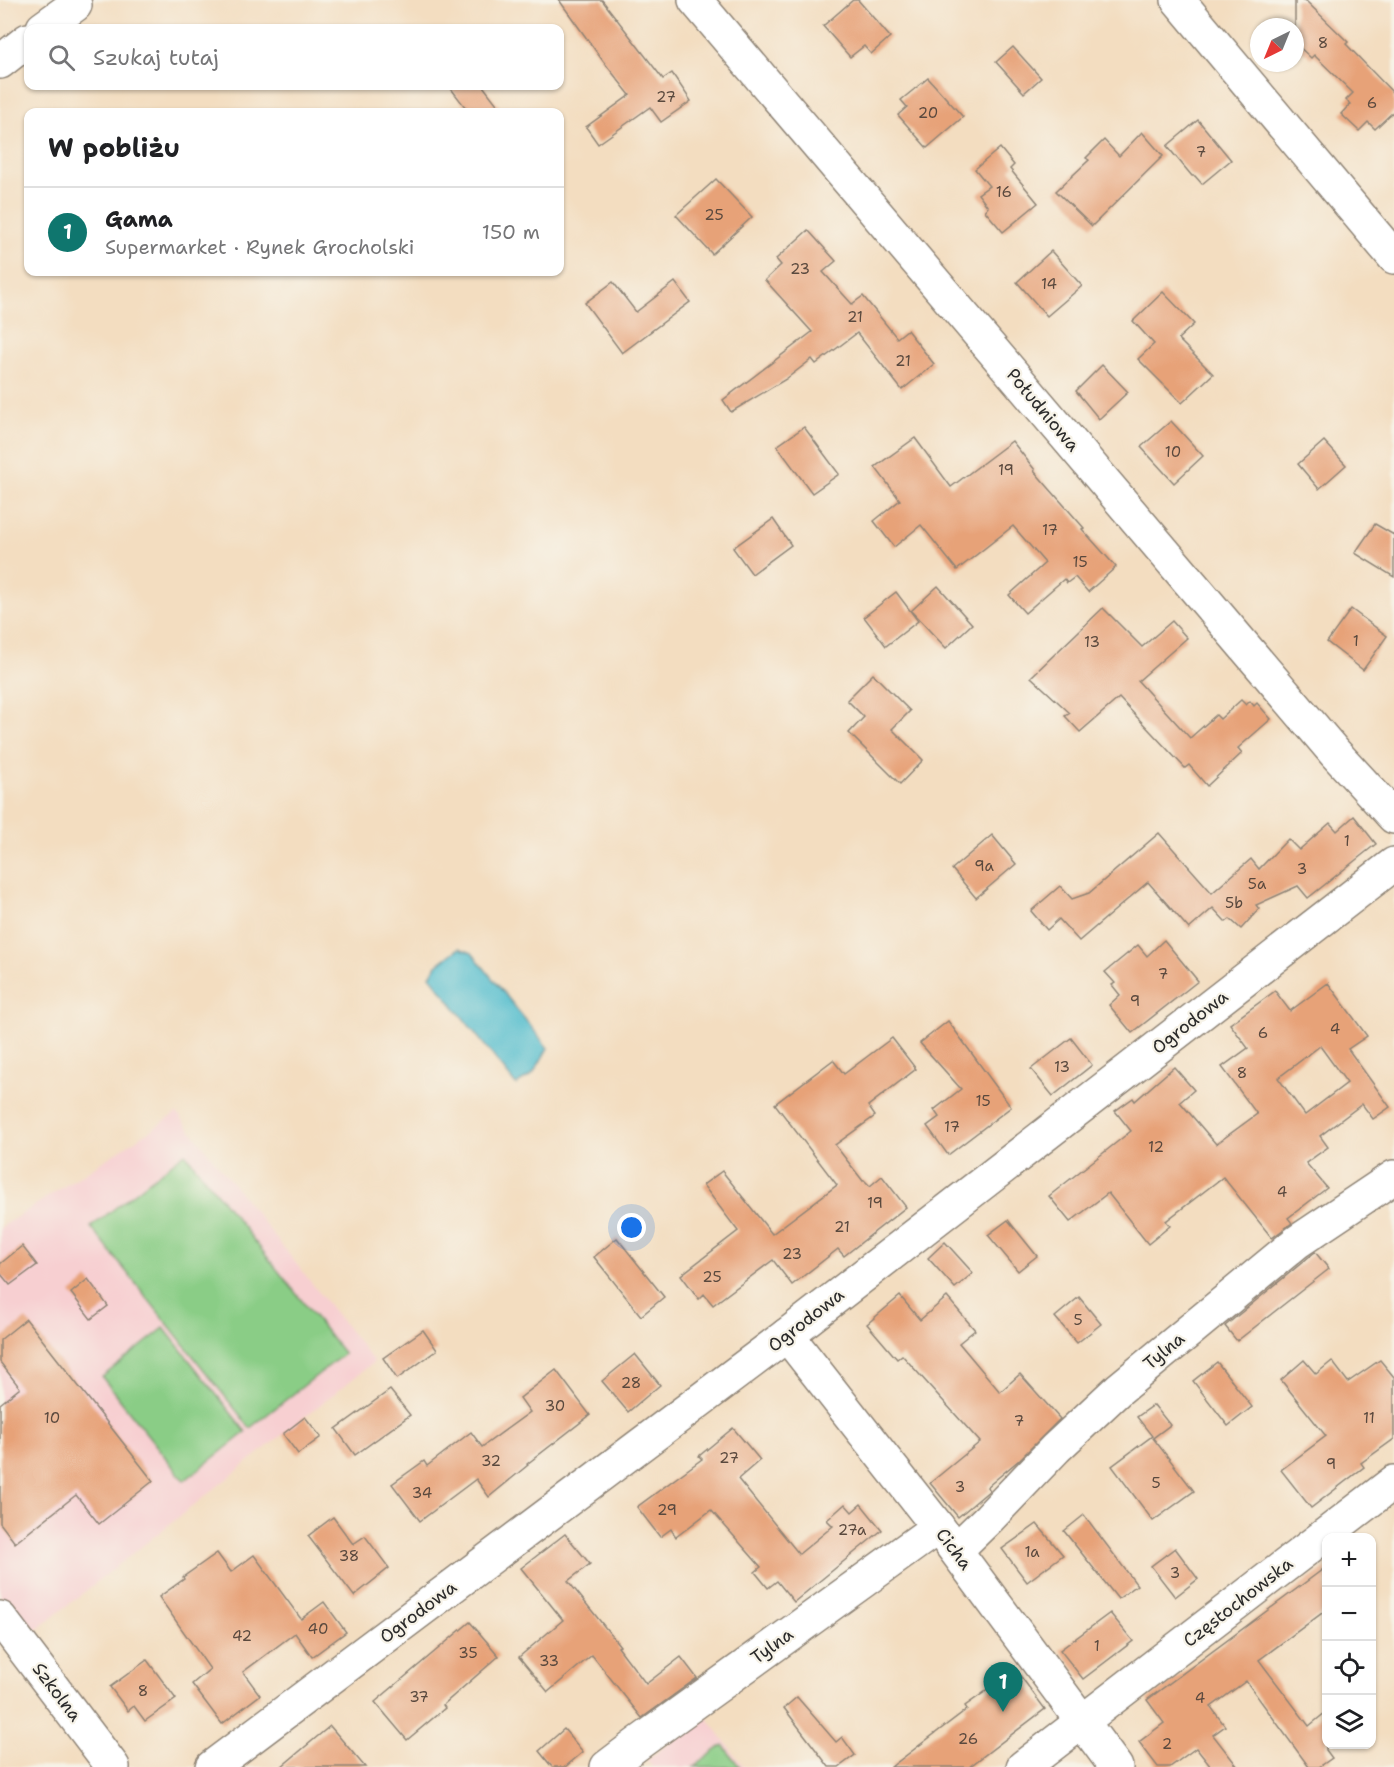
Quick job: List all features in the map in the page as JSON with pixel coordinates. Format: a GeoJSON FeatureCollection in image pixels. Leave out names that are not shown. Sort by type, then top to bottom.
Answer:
{"type":"FeatureCollection","features":[{"type":"Feature","properties":{"kind":"street","name":"Południowa"},"geometry":{"type":"LineString","coordinates":[[694,0],[1328,746],[1394,817]]}},
{"type":"Feature","properties":{"kind":"street"},"geometry":{"type":"LineString","coordinates":[[1178,0],[1394,257]]}},
{"type":"Feature","properties":{"kind":"street"},"geometry":{"type":"LineString","coordinates":[[49,24],[75,5]]}},
{"type":"Feature","properties":{"kind":"street"},"geometry":{"type":"LineString","coordinates":[[0,62],[24,43]]}},
{"type":"Feature","properties":{"kind":"street","name":"Ogrodowa"},"geometry":{"type":"LineString","coordinates":[[212,1767],[787,1335],[1394,864]]}},
{"type":"Feature","properties":{"kind":"street","name":"Tylna"},"geometry":{"type":"LineString","coordinates":[[607,1767],[636,1745],[947,1539],[989,1518],[1056,1448],[1119,1389],[1297,1242],[1394,1177]]}},
{"type":"Feature","properties":{"kind":"street","name":"Cicha"},"geometry":{"type":"LineString","coordinates":[[787,1335],[947,1539],[1116,1767]]}},
{"type":"Feature","properties":{"kind":"street","name":"Częstochowska"},"geometry":{"type":"LineString","coordinates":[[1023,1767],[1394,1482]]}},
{"type":"Feature","properties":{"kind":"street","name":"Szkolna"},"geometry":{"type":"LineString","coordinates":[[0,1618],[113,1767]]}},
{"type":"Feature","properties":{"kind":"shaded area"},"geometry":{"type":"Polygon","coordinates":[[[177,1113],[374,1362],[30,1635],[0,1595],[0,1228],[177,1113]]]}},
{"type":"Feature","properties":{"kind":"shaded area"},"geometry":{"type":"Polygon","coordinates":[[[706,1716],[744,1767],[652,1767],[647,1760],[706,1716]]]}},
{"type":"Feature","properties":{"kind":"green space"},"geometry":{"type":"Polygon","coordinates":[[[185,1153],[344,1354],[250,1428],[91,1227],[185,1153]]]}},
{"type":"Feature","properties":{"kind":"green space"},"geometry":{"type":"Polygon","coordinates":[[[164,1328],[246,1432],[184,1481],[102,1377],[164,1328]]]}},
{"type":"Feature","properties":{"kind":"green space"},"geometry":{"type":"Polygon","coordinates":[[[723,1745],[740,1767],[694,1767],[723,1745]]]}},
{"type":"Feature","properties":{"kind":"water"},"geometry":{"type":"Polygon","coordinates":[[[459,948],[472,953],[548,1048],[533,1074],[516,1085],[430,976],[437,965],[459,948]]]}},
{"type":"Feature","properties":{"kind":"building"},"geometry":{"type":"Polygon","coordinates":[[[559,0],[602,0],[663,79],[672,73],[691,101],[661,122],[650,107],[598,144],[586,127],[630,95],[559,0]]]}},
{"type":"Feature","properties":{"kind":"building"},"geometry":{"type":"Polygon","coordinates":[[[853,0],[858,0],[890,37],[871,54],[864,46],[850,57],[823,26],[853,0]]]}},
{"type":"Feature","properties":{"kind":"building"},"geometry":{"type":"Polygon","coordinates":[[[1295,0],[1305,0],[1348,42],[1346,44],[1394,94],[1394,111],[1375,129],[1368,122],[1359,131],[1341,114],[1350,104],[1346,100],[1353,93],[1314,55],[1311,58],[1304,51],[1304,18],[1295,18],[1295,0]]]}},
{"type":"Feature","properties":{"kind":"building"},"geometry":{"type":"Polygon","coordinates":[[[1013,47],[1041,78],[1024,93],[996,62],[1013,47]]]}},
{"type":"Feature","properties":{"kind":"building"},"geometry":{"type":"Polygon","coordinates":[[[928,78],[963,117],[927,148],[898,115],[907,107],[901,100],[928,78]]]}},
{"type":"Feature","properties":{"kind":"building"},"geometry":{"type":"Polygon","coordinates":[[[452,90],[486,90],[500,108],[466,108],[452,90]]]}},
{"type":"Feature","properties":{"kind":"building"},"geometry":{"type":"Polygon","coordinates":[[[1198,120],[1231,160],[1202,184],[1195,176],[1192,176],[1167,146],[1198,120]]]}},
{"type":"Feature","properties":{"kind":"building"},"geometry":{"type":"Polygon","coordinates":[[[1142,132],[1163,156],[1092,226],[1056,191],[1089,160],[1086,158],[1104,140],[1119,156],[1142,132]]]}},
{"type":"Feature","properties":{"kind":"building"},"geometry":{"type":"Polygon","coordinates":[[[1000,148],[1014,165],[1010,169],[1038,203],[1003,232],[985,211],[988,207],[978,194],[989,186],[975,169],[1000,148]]]}},
{"type":"Feature","properties":{"kind":"building"},"geometry":{"type":"Polygon","coordinates":[[[716,179],[752,217],[712,254],[676,215],[716,179]]]}},
{"type":"Feature","properties":{"kind":"building"},"geometry":{"type":"Polygon","coordinates":[[[808,230],[836,261],[823,272],[852,304],[863,296],[897,338],[907,330],[934,364],[902,390],[857,333],[816,364],[812,359],[786,379],[731,412],[723,400],[812,332],[765,280],[781,265],[776,259],[808,230]]]}},
{"type":"Feature","properties":{"kind":"building"},"geometry":{"type":"Polygon","coordinates":[[[1051,251],[1082,286],[1047,316],[1017,282],[1051,251]]]}},
{"type":"Feature","properties":{"kind":"building"},"geometry":{"type":"Polygon","coordinates":[[[613,282],[636,312],[675,282],[690,302],[622,353],[585,303],[613,282]]]}},
{"type":"Feature","properties":{"kind":"building"},"geometry":{"type":"Polygon","coordinates":[[[1163,292],[1194,324],[1178,339],[1213,374],[1182,403],[1138,359],[1154,344],[1133,321],[1163,292]]]}},
{"type":"Feature","properties":{"kind":"building"},"geometry":{"type":"Polygon","coordinates":[[[1102,365],[1128,392],[1099,419],[1076,391],[1102,365]]]}},
{"type":"Feature","properties":{"kind":"building"},"geometry":{"type":"Polygon","coordinates":[[[1171,421],[1203,456],[1174,483],[1141,447],[1171,421]]]}},
{"type":"Feature","properties":{"kind":"building"},"geometry":{"type":"Polygon","coordinates":[[[804,427],[839,474],[812,493],[777,446],[804,427]]]}},
{"type":"Feature","properties":{"kind":"building"},"geometry":{"type":"Polygon","coordinates":[[[915,438],[951,487],[1012,441],[1034,471],[1116,567],[1088,592],[1075,577],[1067,583],[1064,579],[1025,613],[1009,595],[1045,563],[1013,526],[957,570],[921,525],[894,547],[874,521],[900,500],[875,467],[915,438]]]}},
{"type":"Feature","properties":{"kind":"building"},"geometry":{"type":"Polygon","coordinates":[[[1324,441],[1346,465],[1319,489],[1298,464],[1324,441]]]}},
{"type":"Feature","properties":{"kind":"building"},"geometry":{"type":"Polygon","coordinates":[[[773,519],[791,545],[752,574],[733,548],[773,519]]]}},
{"type":"Feature","properties":{"kind":"building"},"geometry":{"type":"Polygon","coordinates":[[[1375,524],[1394,535],[1394,577],[1355,553],[1375,524]]]}},
{"type":"Feature","properties":{"kind":"building"},"geometry":{"type":"Polygon","coordinates":[[[938,586],[972,624],[946,648],[911,611],[938,586]]]}},
{"type":"Feature","properties":{"kind":"building"},"geometry":{"type":"Polygon","coordinates":[[[896,592],[918,621],[886,646],[864,617],[896,592]]]}},
{"type":"Feature","properties":{"kind":"building"},"geometry":{"type":"Polygon","coordinates":[[[1103,608],[1142,647],[1172,621],[1187,638],[1138,681],[1190,738],[1216,715],[1220,719],[1241,700],[1246,705],[1250,701],[1254,706],[1257,703],[1271,719],[1238,748],[1242,753],[1207,786],[1189,765],[1185,768],[1119,698],[1080,732],[1065,716],[1070,713],[1031,677],[1103,608]]]}},
{"type":"Feature","properties":{"kind":"building"},"geometry":{"type":"Polygon","coordinates":[[[1351,609],[1387,636],[1363,670],[1327,642],[1351,609]]]}},
{"type":"Feature","properties":{"kind":"building"},"geometry":{"type":"Polygon","coordinates":[[[873,674],[910,711],[892,729],[923,760],[900,784],[849,733],[864,717],[847,700],[873,674]]]}},
{"type":"Feature","properties":{"kind":"building"},"geometry":{"type":"Polygon","coordinates":[[[1354,816],[1376,844],[1308,898],[1298,886],[1256,905],[1259,909],[1241,929],[1230,919],[1226,922],[1213,908],[1189,929],[1148,882],[1079,941],[1059,919],[1047,930],[1031,911],[1060,886],[1072,899],[1089,893],[1159,833],[1212,893],[1251,859],[1259,869],[1288,839],[1299,850],[1330,823],[1337,831],[1354,816]]]}},
{"type":"Feature","properties":{"kind":"building"},"geometry":{"type":"Polygon","coordinates":[[[992,835],[1016,864],[976,898],[952,869],[992,835]]]}},
{"type":"Feature","properties":{"kind":"building"},"geometry":{"type":"Polygon","coordinates":[[[1164,940],[1198,981],[1132,1033],[1109,1005],[1120,995],[1112,985],[1115,983],[1105,972],[1138,945],[1147,956],[1164,940]]]}},
{"type":"Feature","properties":{"kind":"building"},"geometry":{"type":"Polygon","coordinates":[[[1328,983],[1367,1036],[1348,1049],[1390,1107],[1373,1119],[1362,1104],[1320,1136],[1328,1147],[1306,1163],[1327,1188],[1288,1218],[1292,1223],[1272,1238],[1223,1177],[1166,1221],[1170,1226],[1148,1244],[1108,1193],[1070,1222],[1049,1196],[1131,1131],[1115,1111],[1133,1098],[1135,1101],[1174,1067],[1194,1090],[1180,1102],[1216,1144],[1257,1114],[1222,1067],[1248,1048],[1230,1024],[1275,991],[1290,1011],[1328,983]],[[1320,1046],[1278,1078],[1305,1115],[1347,1083],[1320,1046]]]}},
{"type":"Feature","properties":{"kind":"building"},"geometry":{"type":"Polygon","coordinates":[[[948,1021],[1011,1107],[948,1155],[927,1126],[939,1117],[934,1110],[961,1089],[920,1043],[948,1021]]]}},
{"type":"Feature","properties":{"kind":"building"},"geometry":{"type":"Polygon","coordinates":[[[892,1038],[916,1069],[868,1106],[875,1116],[835,1145],[863,1181],[870,1186],[882,1176],[906,1207],[844,1256],[838,1249],[792,1285],[773,1260],[713,1305],[704,1294],[699,1299],[681,1275],[738,1231],[703,1185],[722,1171],[772,1234],[837,1185],[775,1104],[833,1060],[844,1074],[892,1038]]]}},
{"type":"Feature","properties":{"kind":"building"},"geometry":{"type":"Polygon","coordinates":[[[1071,1038],[1092,1065],[1053,1096],[1031,1069],[1071,1038]]]}},
{"type":"Feature","properties":{"kind":"building"},"geometry":{"type":"Polygon","coordinates":[[[1008,1220],[1037,1256],[1018,1271],[988,1235],[1008,1220]]]}},
{"type":"Feature","properties":{"kind":"building"},"geometry":{"type":"Polygon","coordinates":[[[617,1238],[664,1297],[641,1316],[594,1257],[617,1238]]]}},
{"type":"Feature","properties":{"kind":"building"},"geometry":{"type":"Polygon","coordinates":[[[945,1242],[973,1273],[955,1288],[928,1258],[945,1242]]]}},
{"type":"Feature","properties":{"kind":"building"},"geometry":{"type":"Polygon","coordinates":[[[22,1246],[37,1265],[10,1285],[0,1273],[0,1264],[22,1246]]]}},
{"type":"Feature","properties":{"kind":"building"},"geometry":{"type":"Polygon","coordinates":[[[1315,1252],[1329,1269],[1237,1341],[1225,1326],[1315,1252]]]}},
{"type":"Feature","properties":{"kind":"building"},"geometry":{"type":"Polygon","coordinates":[[[88,1279],[108,1306],[91,1319],[71,1293],[88,1279]]]}},
{"type":"Feature","properties":{"kind":"building"},"geometry":{"type":"Polygon","coordinates":[[[900,1296],[920,1320],[947,1297],[975,1330],[959,1343],[1000,1392],[1020,1374],[1060,1419],[1019,1460],[987,1487],[990,1490],[958,1517],[930,1483],[980,1442],[902,1355],[897,1359],[867,1324],[900,1296]]]}},
{"type":"Feature","properties":{"kind":"building"},"geometry":{"type":"Polygon","coordinates":[[[1079,1297],[1101,1324],[1077,1343],[1055,1317],[1079,1297]]]}},
{"type":"Feature","properties":{"kind":"building"},"geometry":{"type":"Polygon","coordinates":[[[26,1319],[153,1481],[99,1524],[76,1495],[15,1543],[0,1523],[0,1404],[20,1388],[0,1362],[0,1340],[26,1319]]]}},
{"type":"Feature","properties":{"kind":"building"},"geometry":{"type":"Polygon","coordinates":[[[423,1330],[437,1350],[397,1379],[383,1358],[423,1330]]]}},
{"type":"Feature","properties":{"kind":"building"},"geometry":{"type":"Polygon","coordinates":[[[635,1354],[660,1385],[628,1412],[602,1381],[635,1354]]]}},
{"type":"Feature","properties":{"kind":"building"},"geometry":{"type":"Polygon","coordinates":[[[1304,1360],[1316,1374],[1332,1361],[1348,1382],[1380,1360],[1394,1377],[1394,1439],[1361,1463],[1364,1467],[1311,1508],[1281,1470],[1326,1436],[1281,1380],[1304,1360]]]}},
{"type":"Feature","properties":{"kind":"building"},"geometry":{"type":"Polygon","coordinates":[[[1217,1362],[1252,1407],[1228,1426],[1193,1381],[1217,1362]]]}},
{"type":"Feature","properties":{"kind":"building"},"geometry":{"type":"Polygon","coordinates":[[[556,1370],[590,1415],[489,1497],[476,1479],[420,1521],[392,1484],[424,1461],[427,1466],[471,1432],[482,1447],[530,1412],[520,1398],[556,1370]]]}},
{"type":"Feature","properties":{"kind":"building"},"geometry":{"type":"Polygon","coordinates":[[[390,1390],[410,1415],[355,1455],[336,1429],[390,1390]]]}},
{"type":"Feature","properties":{"kind":"building"},"geometry":{"type":"Polygon","coordinates":[[[1154,1405],[1170,1425],[1153,1438],[1194,1491],[1153,1521],[1112,1466],[1152,1436],[1137,1417],[1154,1405]]]}},
{"type":"Feature","properties":{"kind":"building"},"geometry":{"type":"Polygon","coordinates":[[[305,1417],[321,1437],[298,1454],[283,1434],[305,1417]]]}},
{"type":"Feature","properties":{"kind":"building"},"geometry":{"type":"Polygon","coordinates":[[[733,1428],[760,1460],[738,1479],[799,1554],[833,1526],[827,1520],[845,1504],[852,1512],[861,1504],[882,1530],[794,1602],[777,1581],[768,1588],[755,1572],[761,1567],[711,1510],[676,1537],[671,1529],[660,1537],[637,1507],[702,1459],[699,1456],[733,1428]]]}},
{"type":"Feature","properties":{"kind":"building"},"geometry":{"type":"Polygon","coordinates":[[[1084,1515],[1137,1585],[1118,1599],[1064,1531],[1084,1515]]]}},
{"type":"Feature","properties":{"kind":"building"},"geometry":{"type":"Polygon","coordinates":[[[333,1517],[353,1544],[365,1536],[389,1568],[354,1596],[308,1536],[333,1517]]]}},
{"type":"Feature","properties":{"kind":"building"},"geometry":{"type":"Polygon","coordinates":[[[1037,1524],[1063,1555],[1027,1582],[1002,1549],[1037,1524]]]}},
{"type":"Feature","properties":{"kind":"building"},"geometry":{"type":"Polygon","coordinates":[[[565,1534],[590,1564],[568,1581],[620,1646],[618,1647],[646,1684],[681,1657],[697,1678],[642,1718],[592,1655],[548,1692],[519,1657],[563,1620],[521,1568],[565,1534]]]}},
{"type":"Feature","properties":{"kind":"building"},"geometry":{"type":"Polygon","coordinates":[[[1175,1548],[1198,1579],[1175,1597],[1151,1566],[1175,1548]]]}},
{"type":"Feature","properties":{"kind":"building"},"geometry":{"type":"Polygon","coordinates":[[[217,1553],[231,1572],[254,1555],[301,1619],[324,1602],[346,1632],[312,1657],[295,1633],[243,1672],[260,1695],[222,1724],[192,1684],[210,1669],[159,1597],[217,1553]]]}},
{"type":"Feature","properties":{"kind":"building"},"geometry":{"type":"Polygon","coordinates":[[[1322,1570],[1322,1613],[1259,1660],[1309,1726],[1322,1715],[1322,1749],[1326,1749],[1332,1758],[1319,1767],[1309,1767],[1246,1681],[1211,1707],[1225,1726],[1213,1735],[1238,1767],[1211,1767],[1196,1748],[1170,1767],[1158,1767],[1139,1742],[1164,1723],[1147,1700],[1322,1570]]]}},
{"type":"Feature","properties":{"kind":"building"},"geometry":{"type":"Polygon","coordinates":[[[1110,1613],[1133,1641],[1083,1679],[1060,1650],[1110,1613]]]}},
{"type":"Feature","properties":{"kind":"building"},"geometry":{"type":"Polygon","coordinates":[[[470,1622],[499,1656],[443,1705],[445,1708],[407,1740],[375,1702],[470,1622]]]}},
{"type":"Feature","properties":{"kind":"building"},"geometry":{"type":"Polygon","coordinates":[[[147,1660],[176,1699],[145,1721],[134,1706],[128,1711],[110,1687],[147,1660]]]}},
{"type":"Feature","properties":{"kind":"building"},"geometry":{"type":"Polygon","coordinates":[[[1016,1670],[1045,1709],[969,1767],[891,1767],[967,1709],[965,1706],[1016,1670]]]}},
{"type":"Feature","properties":{"kind":"building"},"geometry":{"type":"Polygon","coordinates":[[[797,1697],[836,1742],[842,1737],[855,1755],[839,1767],[829,1767],[784,1708],[797,1697]]]}},
{"type":"Feature","properties":{"kind":"building"},"geometry":{"type":"Polygon","coordinates":[[[330,1726],[365,1767],[281,1767],[330,1726]]]}},
{"type":"Feature","properties":{"kind":"building"},"geometry":{"type":"Polygon","coordinates":[[[564,1729],[583,1752],[565,1767],[552,1767],[539,1751],[564,1729]]]}},
{"type":"Feature","properties":{"kind":"place","name":"Gama"},"geometry":{"type":"Point","coordinates":[1003,1712]}}]}
